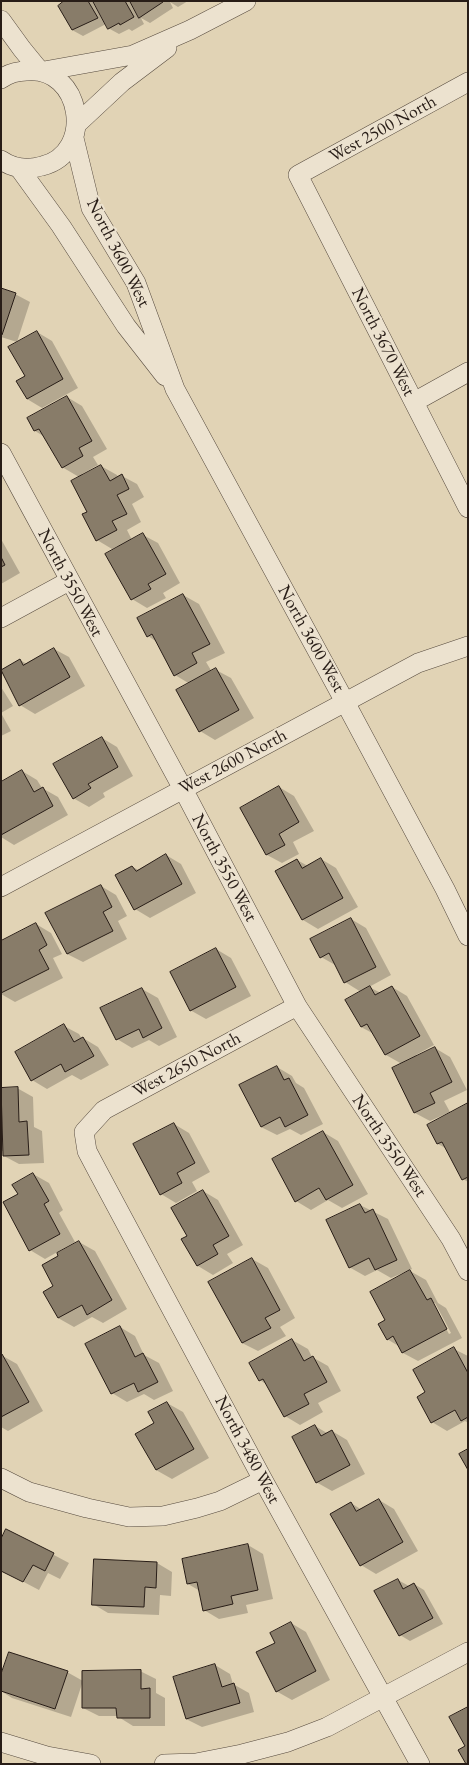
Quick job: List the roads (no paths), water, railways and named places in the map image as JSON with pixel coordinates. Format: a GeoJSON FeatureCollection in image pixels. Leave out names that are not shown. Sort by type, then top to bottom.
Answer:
{"type":"FeatureCollection","features":[{"type":"Feature","properties":{"kind":"street"},"geometry":{"type":"LineString","coordinates":[[1,79],[16,72],[42,71],[133,55],[190,30],[246,1]]}},
{"type":"Feature","properties":{"kind":"street"},"geometry":{"type":"LineString","coordinates":[[1,20],[22,50],[42,71]]}},
{"type":"Feature","properties":{"kind":"street"},"geometry":{"type":"LineString","coordinates":[[7,164],[33,168],[46,165],[57,159],[67,149],[75,131],[122,82],[190,30]]}},
{"type":"Feature","properties":{"kind":"street","name":"North 3600 West"},"geometry":{"type":"LineString","coordinates":[[42,71],[65,87],[72,98],[76,111],[75,131],[91,208],[136,283],[175,389],[345,702],[445,889],[468,936]]}},
{"type":"Feature","properties":{"kind":"street","name":"West 2500 North"},"geometry":{"type":"LineString","coordinates":[[298,175],[468,82]]}},
{"type":"Feature","properties":{"kind":"street","name":"North 3600 West"},"geometry":{"type":"LineString","coordinates":[[7,164],[61,226],[126,326],[175,389]]}},
{"type":"Feature","properties":{"kind":"street","name":"North 3670 West"},"geometry":{"type":"LineString","coordinates":[[298,175],[468,508]]}},
{"type":"Feature","properties":{"kind":"street"},"geometry":{"type":"LineString","coordinates":[[414,402],[468,372]]}},
{"type":"Feature","properties":{"kind":"street","name":"North 3550 West"},"geometry":{"type":"LineString","coordinates":[[1,453],[183,789],[297,1006],[451,1239],[468,1271]]}},
{"type":"Feature","properties":{"kind":"street"},"geometry":{"type":"LineString","coordinates":[[1,618],[69,581]]}},
{"type":"Feature","properties":{"kind":"street","name":"West 2600 North"},"geometry":{"type":"LineString","coordinates":[[1,887],[418,663],[468,646]]}},
{"type":"Feature","properties":{"kind":"street","name":"North 3600 West"},"geometry":{"type":"LineString","coordinates":[[445,889],[468,916]]}},
{"type":"Feature","properties":{"kind":"street","name":"West 2650 North"},"geometry":{"type":"LineString","coordinates":[[84,1132],[104,1110],[297,1006]]}},
{"type":"Feature","properties":{"kind":"street","name":"North 3480 West"},"geometry":{"type":"LineString","coordinates":[[84,1132],[87,1151],[97,1170],[263,1480],[420,1764]]}},
{"type":"Feature","properties":{"kind":"street"},"geometry":{"type":"LineString","coordinates":[[1,1478],[29,1492],[87,1508],[128,1516],[163,1516],[197,1508],[220,1501],[263,1480]]}},
{"type":"Feature","properties":{"kind":"street"},"geometry":{"type":"LineString","coordinates":[[164,1764],[196,1763],[242,1754],[288,1742],[326,1727],[384,1698],[468,1652]]}},
{"type":"Feature","properties":{"kind":"street"},"geometry":{"type":"LineString","coordinates":[[1,1742],[47,1756],[90,1764]]}}]}
